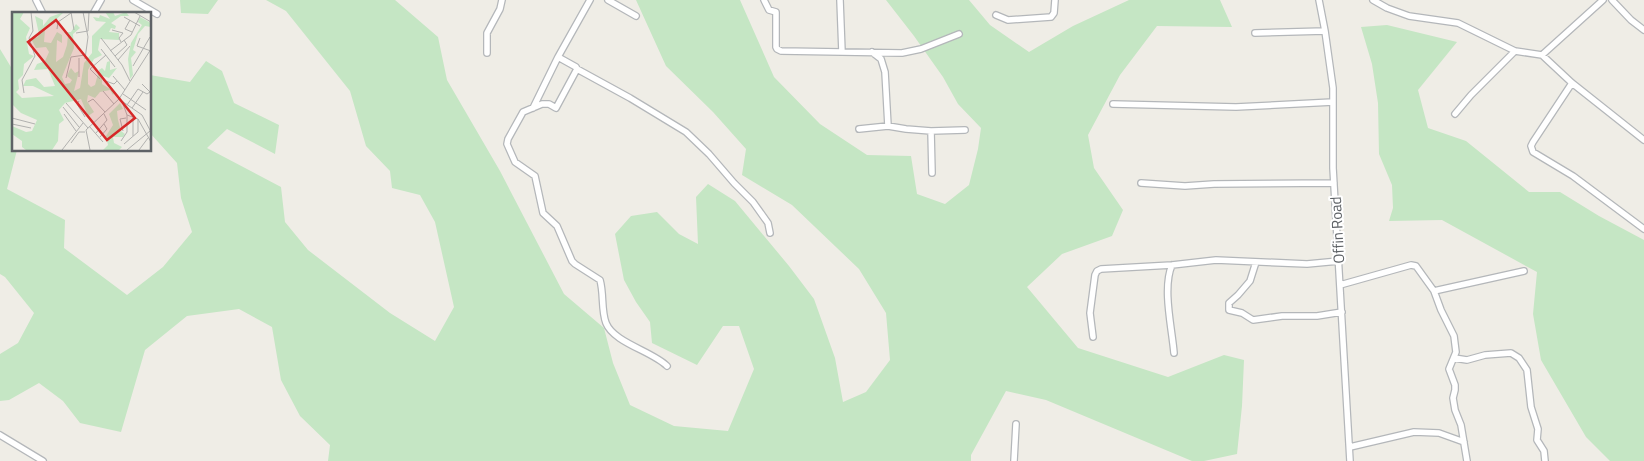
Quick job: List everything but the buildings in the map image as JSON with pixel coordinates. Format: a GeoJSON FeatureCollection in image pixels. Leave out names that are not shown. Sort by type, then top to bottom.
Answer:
{"type":"FeatureCollection","features":[{"type":"Feature","properties":{"kind":"street"},"geometry":{"type":"LineString","coordinates":[[36,0],[42,12]]}},
{"type":"Feature","properties":{"kind":"street"},"geometry":{"type":"LineString","coordinates":[[94,12],[101,0]]}},
{"type":"Feature","properties":{"kind":"street"},"geometry":{"type":"LineString","coordinates":[[133,0],[157,14]]}},
{"type":"Feature","properties":{"kind":"street"},"geometry":{"type":"LineString","coordinates":[[487,53],[487,33],[500,9],[502,0]]}},
{"type":"Feature","properties":{"kind":"street"},"geometry":{"type":"LineString","coordinates":[[533,108],[558,57],[590,0]]}},
{"type":"Feature","properties":{"kind":"street"},"geometry":{"type":"LineString","coordinates":[[608,0],[636,16]]}},
{"type":"Feature","properties":{"kind":"street"},"geometry":{"type":"LineString","coordinates":[[764,0],[769,10],[776,12],[777,50],[902,53],[920,50],[959,34]]}},
{"type":"Feature","properties":{"kind":"street"},"geometry":{"type":"LineString","coordinates":[[840,0],[842,52]]}},
{"type":"Feature","properties":{"kind":"street"},"geometry":{"type":"LineString","coordinates":[[996,15],[1008,20],[1051,17],[1054,13],[1055,0]]}},
{"type":"Feature","properties":{"kind":"street","name":"Offin Road"},"geometry":{"type":"LineString","coordinates":[[1319,0],[1332,78],[1334,183],[1350,461]]}},
{"type":"Feature","properties":{"kind":"street"},"geometry":{"type":"LineString","coordinates":[[1373,0],[1387,8],[1409,16],[1458,23],[1515,51],[1542,55],[1572,83],[1644,140]]}},
{"type":"Feature","properties":{"kind":"street"},"geometry":{"type":"LineString","coordinates":[[1542,55],[1603,0]]}},
{"type":"Feature","properties":{"kind":"street"},"geometry":{"type":"LineString","coordinates":[[1612,0],[1630,20],[1644,30]]}},
{"type":"Feature","properties":{"kind":"street"},"geometry":{"type":"LineString","coordinates":[[1255,33],[1325,31]]}},
{"type":"Feature","properties":{"kind":"street"},"geometry":{"type":"LineString","coordinates":[[1455,114],[1471,95],[1515,51]]}},
{"type":"Feature","properties":{"kind":"street"},"geometry":{"type":"LineString","coordinates":[[872,52],[881,58],[885,72],[888,126]]}},
{"type":"Feature","properties":{"kind":"street"},"geometry":{"type":"LineString","coordinates":[[558,57],[576,67],[577,70],[630,98],[686,132],[753,202],[768,223],[770,233]]}},
{"type":"Feature","properties":{"kind":"street"},"geometry":{"type":"LineString","coordinates":[[577,70],[556,108],[549,104],[542,104],[523,112],[507,144],[515,162],[536,176],[543,213],[556,226],[574,264],[600,280],[604,316],[610,331],[667,366]]}},
{"type":"Feature","properties":{"kind":"street"},"geometry":{"type":"LineString","coordinates":[[1572,83],[1533,142],[1531,146],[1533,152],[1573,176],[1644,229]]}},
{"type":"Feature","properties":{"kind":"street"},"geometry":{"type":"LineString","coordinates":[[1113,104],[1236,107],[1333,102]]}},
{"type":"Feature","properties":{"kind":"street"},"geometry":{"type":"LineString","coordinates":[[859,129],[888,126],[931,131],[965,130]]}},
{"type":"Feature","properties":{"kind":"street"},"geometry":{"type":"LineString","coordinates":[[931,131],[932,173]]}},
{"type":"Feature","properties":{"kind":"street"},"geometry":{"type":"LineString","coordinates":[[1141,184],[1185,186],[1334,183]]}},
{"type":"Feature","properties":{"kind":"street"},"geometry":{"type":"LineString","coordinates":[[1093,337],[1090,313],[1095,275],[1101,269],[1172,265],[1216,260],[1313,264],[1339,261]]}},
{"type":"Feature","properties":{"kind":"street"},"geometry":{"type":"LineString","coordinates":[[1256,262],[1250,281],[1228,303],[1229,310],[1242,313],[1254,320],[1342,312]]}},
{"type":"Feature","properties":{"kind":"street"},"geometry":{"type":"LineString","coordinates":[[1172,265],[1168,296],[1174,352]]}},
{"type":"Feature","properties":{"kind":"street"},"geometry":{"type":"LineString","coordinates":[[1340,285],[1414,265],[1434,291],[1454,336],[1456,352],[1449,369],[1455,385],[1453,398],[1461,425],[1467,461]]}},
{"type":"Feature","properties":{"kind":"street"},"geometry":{"type":"LineString","coordinates":[[1434,291],[1524,270]]}},
{"type":"Feature","properties":{"kind":"street"},"geometry":{"type":"LineString","coordinates":[[1454,358],[1467,360],[1485,355],[1511,353],[1522,361],[1528,374],[1531,407],[1538,429],[1537,440],[1544,451],[1545,461]]}},
{"type":"Feature","properties":{"kind":"street"},"geometry":{"type":"LineString","coordinates":[[1014,461],[1016,424]]}},
{"type":"Feature","properties":{"kind":"street"},"geometry":{"type":"LineString","coordinates":[[1350,447],[1414,432],[1439,433],[1464,442]]}},
{"type":"Feature","properties":{"kind":"street"},"geometry":{"type":"LineString","coordinates":[[0,435],[43,461]]}},
{"type":"Feature","properties":{"kind":"green space"},"geometry":{"type":"Polygon","coordinates":[[[180,0],[218,0],[208,14],[181,13],[180,0]]]}},
{"type":"Feature","properties":{"kind":"green space"},"geometry":{"type":"Polygon","coordinates":[[[266,0],[395,0],[438,37],[447,80],[500,171],[564,294],[604,328],[613,363],[630,405],[674,426],[728,431],[754,369],[739,326],[723,326],[697,365],[652,343],[650,322],[624,280],[615,234],[631,216],[657,212],[679,234],[698,244],[696,197],[708,184],[735,201],[814,299],[835,358],[843,402],[866,392],[890,360],[886,313],[859,269],[792,205],[742,175],[746,149],[713,112],[666,66],[636,0],[740,0],[774,77],[820,124],[867,155],[911,156],[917,194],[945,204],[969,185],[981,128],[958,104],[943,77],[886,0],[969,0],[990,25],[1029,52],[1073,26],[1129,0],[1220,0],[1232,27],[1157,26],[1120,75],[1088,135],[1094,168],[1123,210],[1112,236],[1062,254],[1027,287],[1078,348],[1168,377],[1224,355],[1244,360],[1237,454],[1204,461],[1192,461],[1046,400],[1006,391],[971,455],[971,461],[328,461],[330,445],[300,416],[281,380],[272,327],[239,309],[187,316],[145,350],[121,432],[80,423],[63,401],[39,383],[9,400],[0,401],[0,354],[18,343],[34,313],[5,277],[0,274],[0,49],[12,69],[12,151],[17,151],[7,189],[65,220],[64,248],[127,295],[163,267],[192,232],[181,198],[177,163],[151,134],[151,75],[190,82],[206,61],[222,71],[234,103],[279,125],[275,154],[227,129],[207,148],[281,187],[285,222],[308,250],[390,313],[435,341],[454,307],[435,222],[420,195],[392,188],[390,171],[366,146],[350,91],[286,11],[266,0]]]}},
{"type":"Feature","properties":{"kind":"green space"},"geometry":{"type":"Polygon","coordinates":[[[1387,25],[1457,42],[1418,90],[1428,128],[1466,141],[1529,192],[1560,192],[1644,240],[1644,461],[1610,461],[1586,437],[1541,360],[1533,314],[1537,272],[1442,220],[1389,221],[1393,208],[1392,185],[1379,154],[1378,103],[1372,64],[1361,27],[1387,25]]]}}]}
